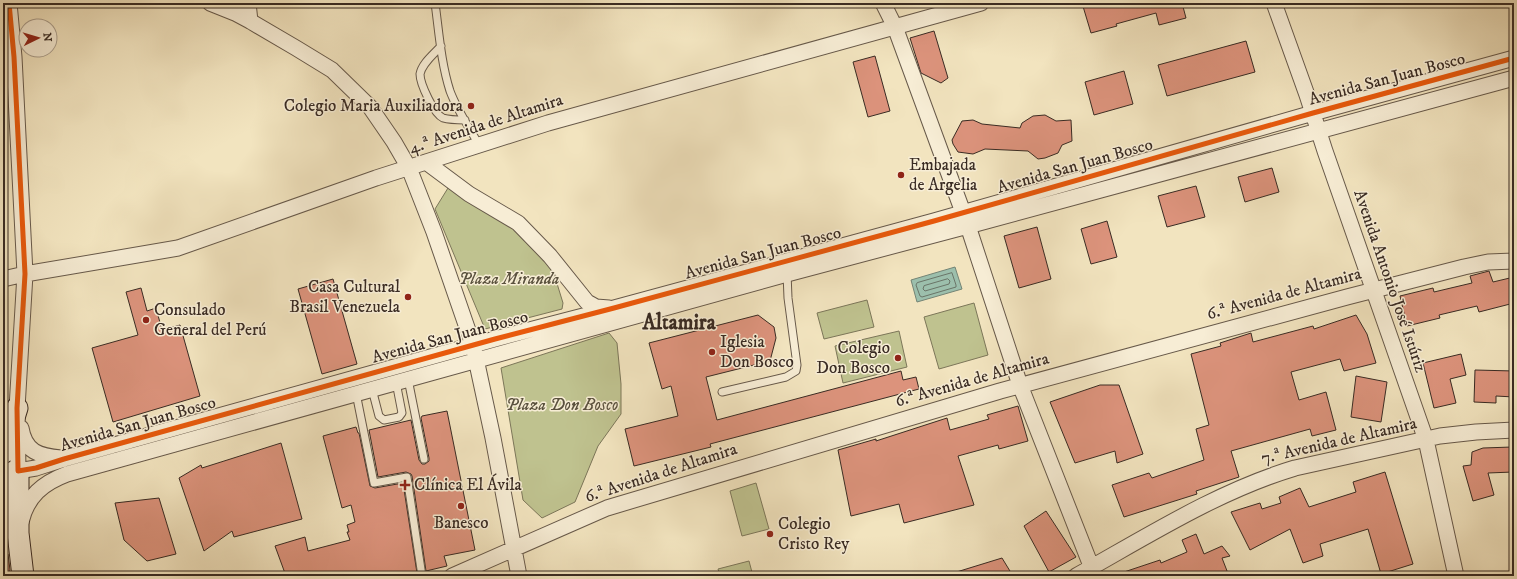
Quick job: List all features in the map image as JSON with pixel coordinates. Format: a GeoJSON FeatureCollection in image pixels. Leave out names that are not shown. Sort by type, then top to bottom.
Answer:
{"type":"FeatureCollection","features":[{"type":"Feature","properties":{"kind":"main road"},"geometry":{"type":"LineString","coordinates":[[3,453],[17,408]]}},
{"type":"Feature","properties":{"kind":"main road"},"geometry":{"type":"LineString","coordinates":[[16,479],[18,533],[23,576]]}},
{"type":"Feature","properties":{"kind":"main road"},"geometry":{"type":"LineString","coordinates":[[3,504],[18,533]]}},
{"type":"Feature","properties":{"kind":"street"},"geometry":{"type":"LineString","coordinates":[[9,3],[14,57],[25,274],[17,408],[16,479]]}},
{"type":"Feature","properties":{"kind":"street"},"geometry":{"type":"LineString","coordinates":[[210,3],[250,21],[332,70],[370,107],[394,142],[409,168],[434,232],[473,345],[519,576]]}},
{"type":"Feature","properties":{"kind":"street"},"geometry":{"type":"LineString","coordinates":[[248,3],[250,21]]}},
{"type":"Feature","properties":{"kind":"street"},"geometry":{"type":"LineString","coordinates":[[883,3],[895,27],[966,220],[1020,385],[1093,572]]}},
{"type":"Feature","properties":{"kind":"street","name":"4.ª Avenida de Altamira"},"geometry":{"type":"LineString","coordinates":[[3,279],[178,248],[426,162],[548,123],[981,3]]}},
{"type":"Feature","properties":{"kind":"street","name":"Avenida Antonio José Istúriz"},"geometry":{"type":"LineString","coordinates":[[1274,3],[1426,440],[1456,576]]}},
{"type":"Feature","properties":{"kind":"street","name":"Avenida San Juan Bosco"},"geometry":{"type":"LineString","coordinates":[[966,220],[1313,113],[1514,58]]}},
{"type":"Feature","properties":{"kind":"street","name":"Avenida San Juan Bosco"},"geometry":{"type":"LineString","coordinates":[[18,533],[22,517],[32,498],[44,485],[52,480],[74,472],[477,360],[786,268],[966,220],[1318,131],[1514,78]]}},
{"type":"Feature","properties":{"kind":"street"},"geometry":{"type":"LineString","coordinates":[[426,162],[469,194],[518,223],[550,256],[587,302],[596,307],[614,308]]}},
{"type":"Feature","properties":{"kind":"street","name":"6.ª Avenida de Altamira"},"geometry":{"type":"LineString","coordinates":[[452,576],[607,508],[1020,385],[1464,266],[1488,262],[1514,261]]}},
{"type":"Feature","properties":{"kind":"street","name":"Avenida San Juan Bosco"},"geometry":{"type":"LineString","coordinates":[[16,479],[64,459],[473,345],[614,308],[786,268]]}},
{"type":"Feature","properties":{"kind":"street","name":"Avenida San Juan Bosco"},"geometry":{"type":"LineString","coordinates":[[17,408],[22,438],[26,445],[32,450],[46,457],[64,459]]}},
{"type":"Feature","properties":{"kind":"street","name":"7.ª Avenida de Altamira"},"geometry":{"type":"LineString","coordinates":[[1076,576],[1093,572],[1199,508],[1251,483],[1295,468],[1440,436],[1514,430]]}},
{"type":"Feature","properties":{"kind":"lane"},"geometry":{"type":"LineString","coordinates":[[435,3],[445,71],[451,91],[479,145]]}},
{"type":"Feature","properties":{"kind":"lane"},"geometry":{"type":"LineString","coordinates":[[441,46],[425,63],[420,74],[423,88],[432,105],[442,117],[451,120],[465,120]]}},
{"type":"Feature","properties":{"kind":"lane"},"geometry":{"type":"LineString","coordinates":[[722,392],[786,377],[796,371],[797,364],[788,298],[786,268]]}},
{"type":"Feature","properties":{"kind":"lane"},"geometry":{"type":"LineString","coordinates":[[372,389],[379,416],[384,420],[399,417],[402,413],[402,381]]}},
{"type":"Feature","properties":{"kind":"lane"},"geometry":{"type":"LineString","coordinates":[[402,381],[424,459]]}},
{"type":"Feature","properties":{"kind":"lane"},"geometry":{"type":"LineString","coordinates":[[356,393],[374,483],[407,477],[422,576]]}},
{"type":"Feature","properties":{"kind":"green space","name":"Plaza Miranda"},"geometry":{"type":"Polygon","coordinates":[[[448,188],[516,228],[551,264],[563,303],[562,309],[485,329],[435,209],[448,188]]]}},
{"type":"Feature","properties":{"kind":"green space"},"geometry":{"type":"Polygon","coordinates":[[[867,300],[874,327],[824,339],[817,313],[867,300]]]}},
{"type":"Feature","properties":{"kind":"green space"},"geometry":{"type":"Polygon","coordinates":[[[974,303],[988,355],[939,369],[924,317],[974,303]]]}},
{"type":"Feature","properties":{"kind":"green space"},"geometry":{"type":"Polygon","coordinates":[[[899,331],[907,367],[843,383],[835,346],[899,331]]]}},
{"type":"Feature","properties":{"kind":"green space","name":"Plaza Don Bosco"},"geometry":{"type":"Polygon","coordinates":[[[609,333],[617,343],[621,384],[621,414],[598,446],[575,502],[542,518],[523,500],[501,368],[609,333]]]}},
{"type":"Feature","properties":{"kind":"green space"},"geometry":{"type":"Polygon","coordinates":[[[756,483],[769,529],[742,536],[730,491],[756,483]]]}},
{"type":"Feature","properties":{"kind":"green space"},"geometry":{"type":"Polygon","coordinates":[[[749,561],[753,576],[720,576],[718,569],[749,561]]]}},
{"type":"Feature","properties":{"kind":"water"},"geometry":{"type":"Polygon","coordinates":[[[955,267],[962,289],[917,302],[911,280],[955,267]]]}},
{"type":"Feature","properties":{"kind":"building"},"geometry":{"type":"Polygon","coordinates":[[[1082,3],[1182,3],[1186,18],[1159,25],[1156,13],[1116,24],[1117,26],[1091,33],[1082,3]]]}},
{"type":"Feature","properties":{"kind":"building"},"geometry":{"type":"Polygon","coordinates":[[[934,31],[948,78],[941,83],[921,73],[910,38],[934,31]]]}},
{"type":"Feature","properties":{"kind":"building"},"geometry":{"type":"Polygon","coordinates":[[[1246,41],[1255,72],[1167,96],[1158,65],[1246,41]]]}},
{"type":"Feature","properties":{"kind":"building"},"geometry":{"type":"Polygon","coordinates":[[[875,56],[890,111],[868,117],[853,62],[875,56]]]}},
{"type":"Feature","properties":{"kind":"building"},"geometry":{"type":"Polygon","coordinates":[[[1124,71],[1133,104],[1094,115],[1085,82],[1124,71]]]}},
{"type":"Feature","properties":{"kind":"building"},"geometry":{"type":"Polygon","coordinates":[[[1045,115],[1056,121],[1071,120],[1072,141],[1062,145],[1058,153],[1045,158],[1038,159],[1028,151],[985,149],[973,154],[958,152],[953,144],[952,140],[962,121],[973,120],[982,124],[1020,128],[1022,123],[1033,116],[1045,115]]]}},
{"type":"Feature","properties":{"kind":"building"},"geometry":{"type":"Polygon","coordinates":[[[1272,168],[1279,192],[1245,202],[1238,177],[1272,168]]]}},
{"type":"Feature","properties":{"kind":"building"},"geometry":{"type":"Polygon","coordinates":[[[1196,186],[1205,217],[1167,227],[1158,196],[1196,186]]]}},
{"type":"Feature","properties":{"kind":"building"},"geometry":{"type":"Polygon","coordinates":[[[1107,221],[1117,257],[1091,264],[1081,229],[1107,221]]]}},
{"type":"Feature","properties":{"kind":"building"},"geometry":{"type":"Polygon","coordinates":[[[1037,227],[1051,279],[1019,288],[1004,236],[1037,227]]]}},
{"type":"Feature","properties":{"kind":"building"},"geometry":{"type":"Polygon","coordinates":[[[1489,271],[1493,282],[1514,277],[1514,303],[1479,312],[1477,306],[1439,315],[1440,318],[1407,326],[1400,296],[1433,288],[1434,292],[1472,283],[1470,276],[1489,271]]]}},
{"type":"Feature","properties":{"kind":"building"},"geometry":{"type":"Polygon","coordinates":[[[333,279],[357,364],[322,374],[298,289],[333,279]]]}},
{"type":"Feature","properties":{"kind":"building"},"geometry":{"type":"Polygon","coordinates":[[[141,288],[147,311],[156,308],[162,330],[180,325],[200,396],[113,422],[92,348],[138,335],[126,292],[141,288]]]}},
{"type":"Feature","properties":{"kind":"building"},"geometry":{"type":"Polygon","coordinates":[[[758,315],[774,327],[776,338],[770,361],[706,377],[717,420],[901,371],[903,380],[916,377],[919,389],[710,444],[711,447],[634,466],[625,429],[678,416],[671,386],[662,389],[649,343],[758,315]]]}},
{"type":"Feature","properties":{"kind":"building"},"geometry":{"type":"Polygon","coordinates":[[[1356,315],[1367,334],[1376,363],[1344,371],[1340,359],[1291,372],[1299,400],[1326,392],[1336,430],[1312,436],[1310,429],[1231,451],[1239,477],[1196,491],[1197,494],[1124,517],[1112,485],[1149,473],[1152,478],[1204,460],[1196,429],[1209,425],[1191,354],[1221,346],[1220,343],[1251,333],[1253,342],[1313,326],[1314,329],[1356,315]]]}},
{"type":"Feature","properties":{"kind":"building"},"geometry":{"type":"Polygon","coordinates":[[[1461,354],[1466,375],[1450,379],[1456,403],[1434,408],[1423,363],[1461,354]]]}},
{"type":"Feature","properties":{"kind":"building"},"geometry":{"type":"Polygon","coordinates":[[[1475,370],[1514,371],[1514,397],[1496,396],[1496,403],[1474,402],[1475,370]]]}},
{"type":"Feature","properties":{"kind":"building"},"geometry":{"type":"Polygon","coordinates":[[[1356,376],[1387,382],[1381,422],[1351,417],[1356,376]]]}},
{"type":"Feature","properties":{"kind":"building"},"geometry":{"type":"Polygon","coordinates":[[[1100,385],[1119,385],[1143,454],[1117,463],[1115,451],[1075,463],[1050,402],[1100,385]]]}},
{"type":"Feature","properties":{"kind":"building"},"geometry":{"type":"Polygon","coordinates":[[[1018,406],[1028,441],[999,449],[998,445],[958,456],[974,505],[904,523],[899,504],[851,516],[838,450],[876,439],[876,441],[947,418],[950,430],[989,419],[987,415],[1018,406]]]}},
{"type":"Feature","properties":{"kind":"building"},"geometry":{"type":"Polygon","coordinates":[[[447,411],[475,550],[444,556],[447,566],[426,571],[412,476],[406,472],[378,477],[369,430],[411,420],[419,460],[422,464],[425,464],[429,461],[429,458],[421,418],[422,416],[447,411]]]}},
{"type":"Feature","properties":{"kind":"building"},"geometry":{"type":"Polygon","coordinates":[[[356,427],[359,433],[370,486],[375,488],[403,483],[417,573],[406,576],[286,576],[275,546],[305,537],[308,551],[350,540],[347,532],[349,532],[347,525],[355,522],[351,505],[342,508],[323,436],[356,427]]]}},
{"type":"Feature","properties":{"kind":"building"},"geometry":{"type":"Polygon","coordinates":[[[281,443],[302,519],[234,537],[232,531],[204,551],[179,478],[201,465],[202,468],[281,443]]]}},
{"type":"Feature","properties":{"kind":"building"},"geometry":{"type":"Polygon","coordinates":[[[1512,447],[1513,472],[1488,473],[1494,495],[1473,501],[1463,466],[1471,465],[1472,452],[1483,448],[1512,447]]]}},
{"type":"Feature","properties":{"kind":"building"},"geometry":{"type":"Polygon","coordinates":[[[1385,472],[1413,564],[1381,574],[1368,529],[1320,544],[1323,556],[1303,563],[1290,529],[1250,550],[1231,512],[1260,503],[1262,509],[1281,503],[1279,497],[1300,488],[1309,507],[1356,492],[1353,482],[1385,472]]]}},
{"type":"Feature","properties":{"kind":"building"},"geometry":{"type":"Polygon","coordinates":[[[159,498],[176,554],[147,561],[124,540],[115,503],[159,498]]]}},
{"type":"Feature","properties":{"kind":"building"},"geometry":{"type":"Polygon","coordinates":[[[1046,511],[1076,557],[1049,572],[1024,526],[1046,511]]]}},
{"type":"Feature","properties":{"kind":"building"},"geometry":{"type":"Polygon","coordinates":[[[1196,534],[1204,554],[1222,546],[1230,556],[1222,558],[1229,576],[1118,576],[1118,574],[1160,560],[1161,563],[1187,552],[1182,540],[1196,534]]]}},
{"type":"Feature","properties":{"kind":"building"},"geometry":{"type":"Polygon","coordinates":[[[3,552],[8,554],[10,570],[7,576],[3,576],[3,552]]]}},
{"type":"Feature","properties":{"kind":"building"},"geometry":{"type":"Polygon","coordinates":[[[1002,558],[1013,576],[951,576],[950,574],[1002,558]]]}},
{"type":"Feature","properties":{"kind":"cycle path"},"geometry":{"type":"LineString","coordinates":[[9,3],[14,57],[25,274],[17,408],[18,471],[36,468],[495,339],[934,221],[1313,113],[1514,58]]}},
{"type":"Feature","properties":{"kind":"place","name":"Colegio Maria Auxiliadora"},"geometry":{"type":"Point","coordinates":[471,106]}},
{"type":"Feature","properties":{"kind":"place","name":"Embajada de Argelia"},"geometry":{"type":"Point","coordinates":[901,175]}},
{"type":"Feature","properties":{"kind":"place","name":"Casa Cultural Brasil Venezuela"},"geometry":{"type":"Point","coordinates":[408,297]}},
{"type":"Feature","properties":{"kind":"place","name":"Consulado General del Perú"},"geometry":{"type":"Point","coordinates":[146,320]}},
{"type":"Feature","properties":{"kind":"place","name":"Iglesia Don Bosco"},"geometry":{"type":"Point","coordinates":[712,352]}},
{"type":"Feature","properties":{"kind":"place","name":"Colegio Don Bosco"},"geometry":{"type":"Point","coordinates":[898,358]}},
{"type":"Feature","properties":{"kind":"place","name":"Clínica El Ávila"},"geometry":{"type":"Point","coordinates":[405,485]}},
{"type":"Feature","properties":{"kind":"place","name":"Banesco"},"geometry":{"type":"Point","coordinates":[461,506]}},
{"type":"Feature","properties":{"kind":"place","name":"Colegio Cristo Rey"},"geometry":{"type":"Point","coordinates":[770,534]}},
{"type":"Feature","properties":{"kind":"district","name":"Altamira"},"geometry":{"type":"Point","coordinates":[679,323]}}]}
